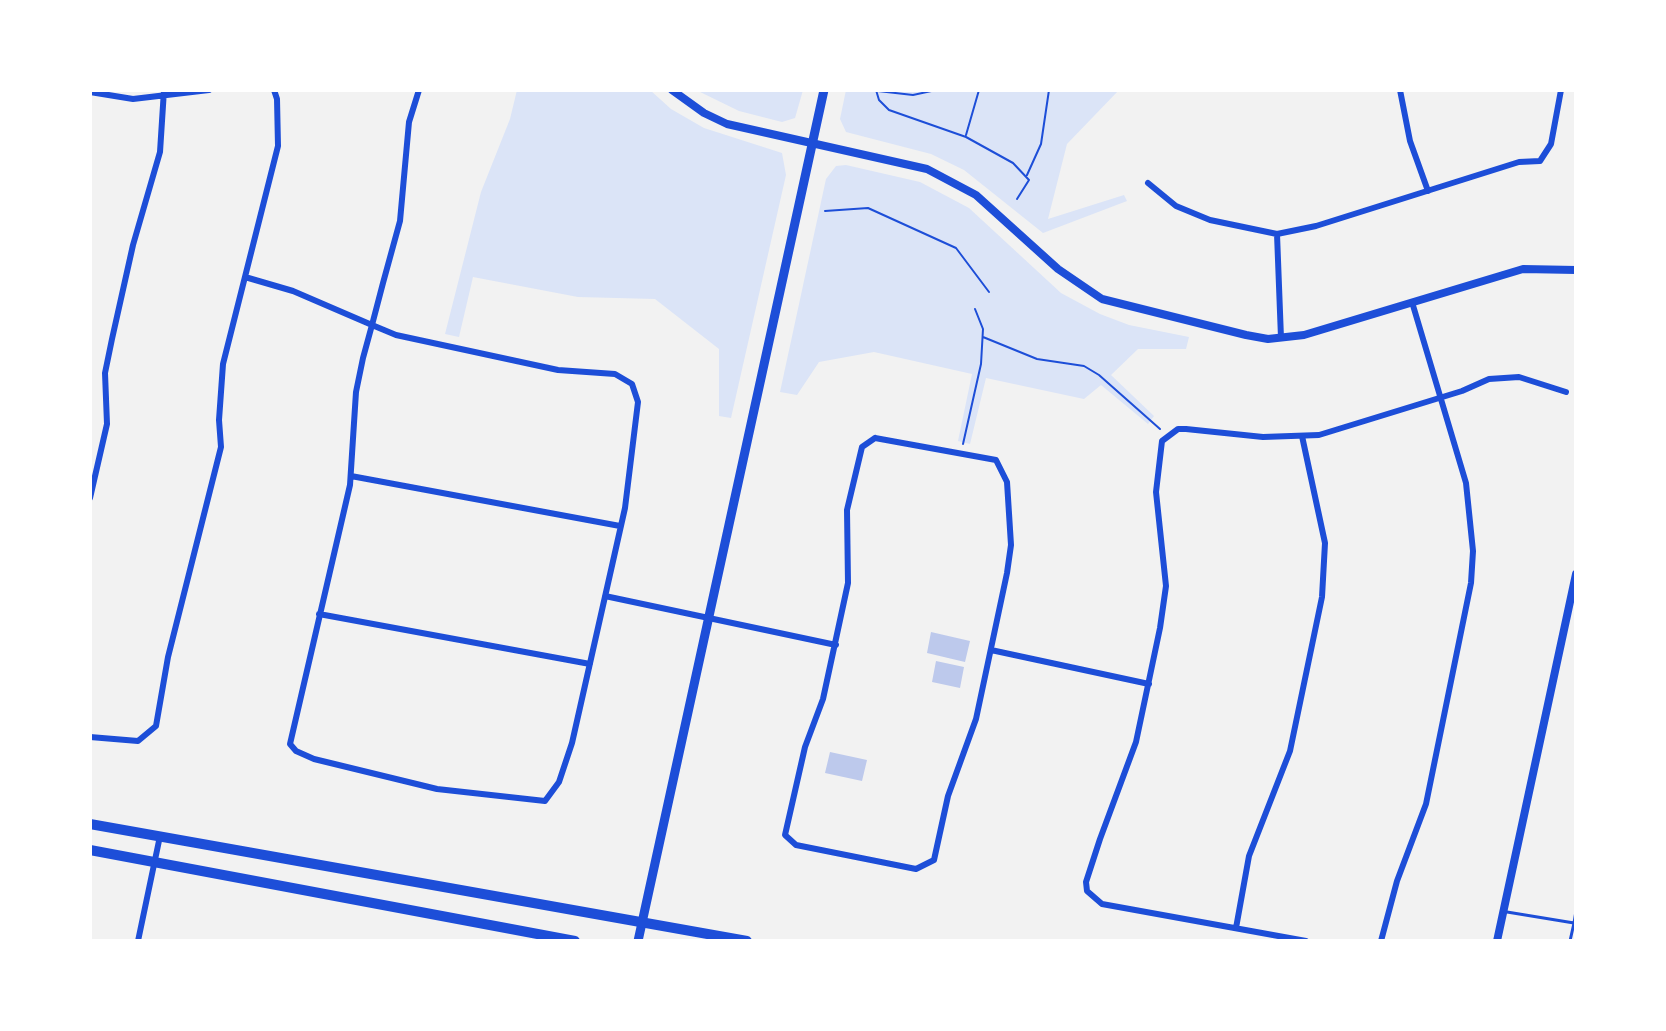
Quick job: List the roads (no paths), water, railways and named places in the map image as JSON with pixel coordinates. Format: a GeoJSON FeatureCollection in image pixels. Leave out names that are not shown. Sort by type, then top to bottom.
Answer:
{"type":"FeatureCollection","features":[{"type":"Feature","properties":{"kind":"main road"},"geometry":{"type":"LineString","coordinates":[[638,941],[824,90]]}},
{"type":"Feature","properties":{"kind":"main road"},"geometry":{"type":"LineString","coordinates":[[90,824],[747,941]]}},
{"type":"Feature","properties":{"kind":"main road"},"geometry":{"type":"LineString","coordinates":[[90,850],[575,941]]}},
{"type":"Feature","properties":{"kind":"street"},"geometry":{"type":"LineString","coordinates":[[90,92],[133,99],[209,90]]}},
{"type":"Feature","properties":{"kind":"street"},"geometry":{"type":"LineString","coordinates":[[90,737],[138,741],[156,726],[171,643],[218,467],[223,364],[278,146],[274,90]]}},
{"type":"Feature","properties":{"kind":"street"},"geometry":{"type":"LineString","coordinates":[[245,277],[293,291],[372,325],[433,344],[558,370],[615,374],[632,384],[638,402],[630,479],[572,743],[551,797],[538,803],[437,789],[314,759],[296,751],[290,744],[351,476],[356,392],[372,325],[400,221],[409,122],[419,90]]}},
{"type":"Feature","properties":{"kind":"street"},"geometry":{"type":"LineString","coordinates":[[672,90],[704,113],[727,124],[927,169],[953,180],[976,195],[1082,288],[1111,303],[1246,335],[1281,338],[1304,335],[1523,269],[1576,270]]}},
{"type":"Feature","properties":{"kind":"street"},"geometry":{"type":"LineString","coordinates":[[1400,90],[1410,141],[1428,191]]}},
{"type":"Feature","properties":{"kind":"street"},"geometry":{"type":"LineString","coordinates":[[1148,183],[1190,212],[1277,234],[1341,220],[1544,157],[1551,144],[1561,90]]}},
{"type":"Feature","properties":{"kind":"street"},"geometry":{"type":"LineString","coordinates":[[90,498],[107,424],[105,373],[133,245],[160,152],[164,93]]}},
{"type":"Feature","properties":{"kind":"street"},"geometry":{"type":"LineString","coordinates":[[1277,234],[1281,338]]}},
{"type":"Feature","properties":{"kind":"street"},"geometry":{"type":"LineString","coordinates":[[1381,941],[1397,881],[1426,804],[1471,583],[1473,551],[1466,483],[1412,302]]}},
{"type":"Feature","properties":{"kind":"street"},"geometry":{"type":"LineString","coordinates":[[1306,941],[1102,904],[1087,891],[1090,868],[1136,742],[1149,684],[1166,586],[1156,492],[1159,454],[1167,435],[1186,429],[1263,437],[1319,435],[1441,398],[1489,379],[1507,377],[1534,380],[1566,392]]}},
{"type":"Feature","properties":{"kind":"street"},"geometry":{"type":"LineString","coordinates":[[1236,928],[1249,856],[1290,751],[1322,597],[1325,543],[1302,436]]}},
{"type":"Feature","properties":{"kind":"street"},"geometry":{"type":"LineString","coordinates":[[875,438],[996,460],[1002,466],[1011,545],[973,729],[951,786],[937,853],[928,866],[916,869],[796,845],[785,835],[836,645],[848,583],[847,510],[862,447],[868,440],[875,438]]}},
{"type":"Feature","properties":{"kind":"street"},"geometry":{"type":"LineString","coordinates":[[351,476],[620,526]]}},
{"type":"Feature","properties":{"kind":"street"},"geometry":{"type":"LineString","coordinates":[[1497,941],[1576,574]]}},
{"type":"Feature","properties":{"kind":"street"},"geometry":{"type":"LineString","coordinates":[[605,596],[836,645]]}},
{"type":"Feature","properties":{"kind":"street"},"geometry":{"type":"LineString","coordinates":[[319,614],[590,664]]}},
{"type":"Feature","properties":{"kind":"street"},"geometry":{"type":"LineString","coordinates":[[991,650],[1149,684]]}},
{"type":"Feature","properties":{"kind":"street"},"geometry":{"type":"LineString","coordinates":[[138,941],[160,836]]}},
{"type":"Feature","properties":{"kind":"lane"},"geometry":{"type":"LineString","coordinates":[[1503,911],[1574,923]]}},
{"type":"Feature","properties":{"kind":"lane"},"geometry":{"type":"LineString","coordinates":[[1570,941],[1576,911]]}}]}
